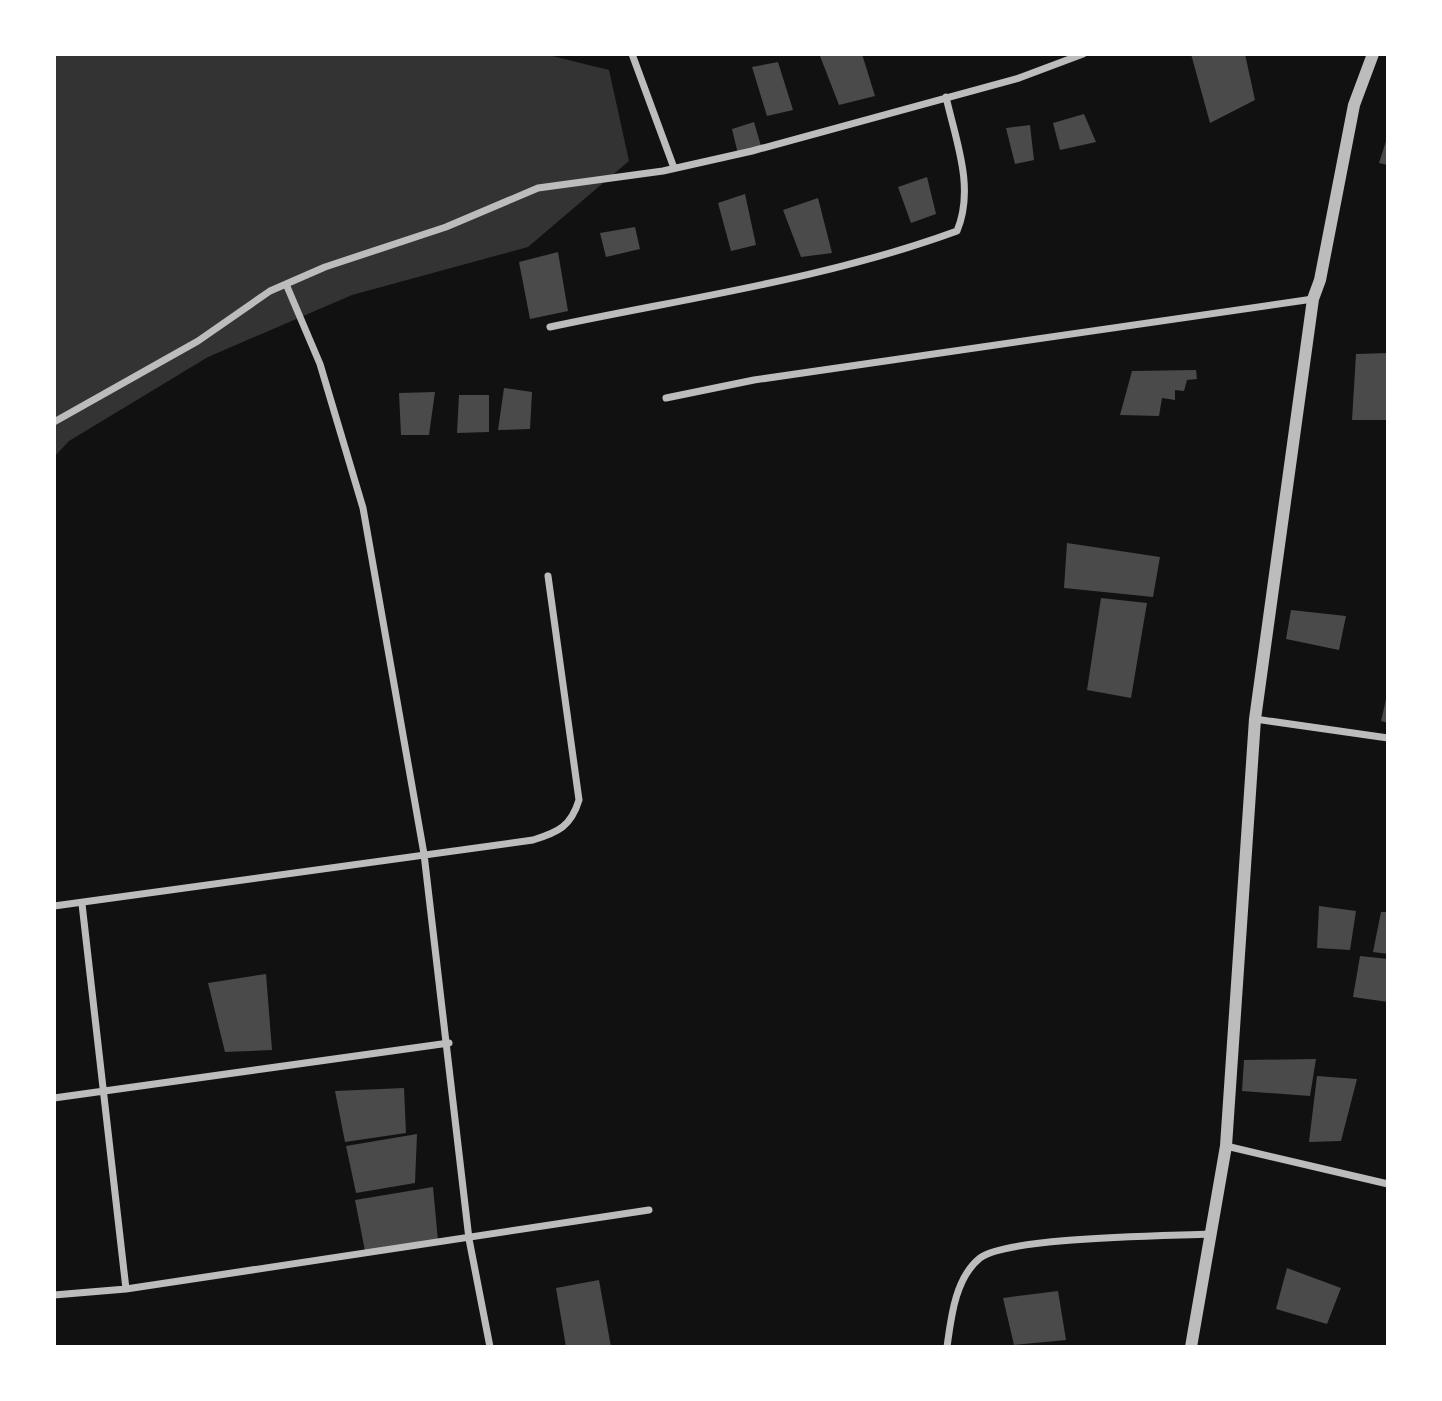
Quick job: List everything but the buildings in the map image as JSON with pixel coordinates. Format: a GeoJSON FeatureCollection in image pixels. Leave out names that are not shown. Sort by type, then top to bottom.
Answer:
{"type":"FeatureCollection","features":[{"type":"Feature","properties":{"kind":"street"},"geometry":{"type":"LineString","coordinates":[[632,54],[674,169]]}},
{"type":"Feature","properties":{"kind":"street"},"geometry":{"type":"LineString","coordinates":[[54,422],[198,341],[270,291],[325,267],[446,227],[538,188],[674,169],[752,151],[1019,78],[1083,54]]}},
{"type":"Feature","properties":{"kind":"street"},"geometry":{"type":"LineString","coordinates":[[1191,1347],[1226,1146],[1255,719],[1313,299],[1320,281],[1354,105],[1373,54]]}},
{"type":"Feature","properties":{"kind":"street"},"geometry":{"type":"LineString","coordinates":[[550,327],[761,286],[867,261],[957,231],[965,212],[964,178],[946,97]]}},
{"type":"Feature","properties":{"kind":"street"},"geometry":{"type":"LineString","coordinates":[[286,284],[320,364],[363,508],[424,854],[449,1044],[469,1238],[489,1347]]}},
{"type":"Feature","properties":{"kind":"street"},"geometry":{"type":"LineString","coordinates":[[666,398],[754,380],[1313,299]]}},
{"type":"Feature","properties":{"kind":"street"},"geometry":{"type":"LineString","coordinates":[[54,906],[533,840],[559,832],[573,819],[579,800],[548,576]]}},
{"type":"Feature","properties":{"kind":"street"},"geometry":{"type":"LineString","coordinates":[[1255,719],[1388,738]]}},
{"type":"Feature","properties":{"kind":"street"},"geometry":{"type":"LineString","coordinates":[[82,904],[126,1289]]}},
{"type":"Feature","properties":{"kind":"street"},"geometry":{"type":"LineString","coordinates":[[54,1098],[104,1094],[449,1044]]}},
{"type":"Feature","properties":{"kind":"street"},"geometry":{"type":"LineString","coordinates":[[1226,1146],[1388,1184]]}},
{"type":"Feature","properties":{"kind":"street"},"geometry":{"type":"LineString","coordinates":[[54,1295],[126,1289],[649,1210]]}},
{"type":"Feature","properties":{"kind":"street"},"geometry":{"type":"LineString","coordinates":[[947,1347],[953,1308],[967,1274],[981,1257],[1016,1246],[1209,1234]]}},
{"type":"Feature","properties":{"kind":"shaded area"},"geometry":{"type":"Polygon","coordinates":[[[54,54],[544,54],[609,70],[629,161],[528,247],[352,295],[208,357],[69,441],[54,457],[54,54]]]}}]}
